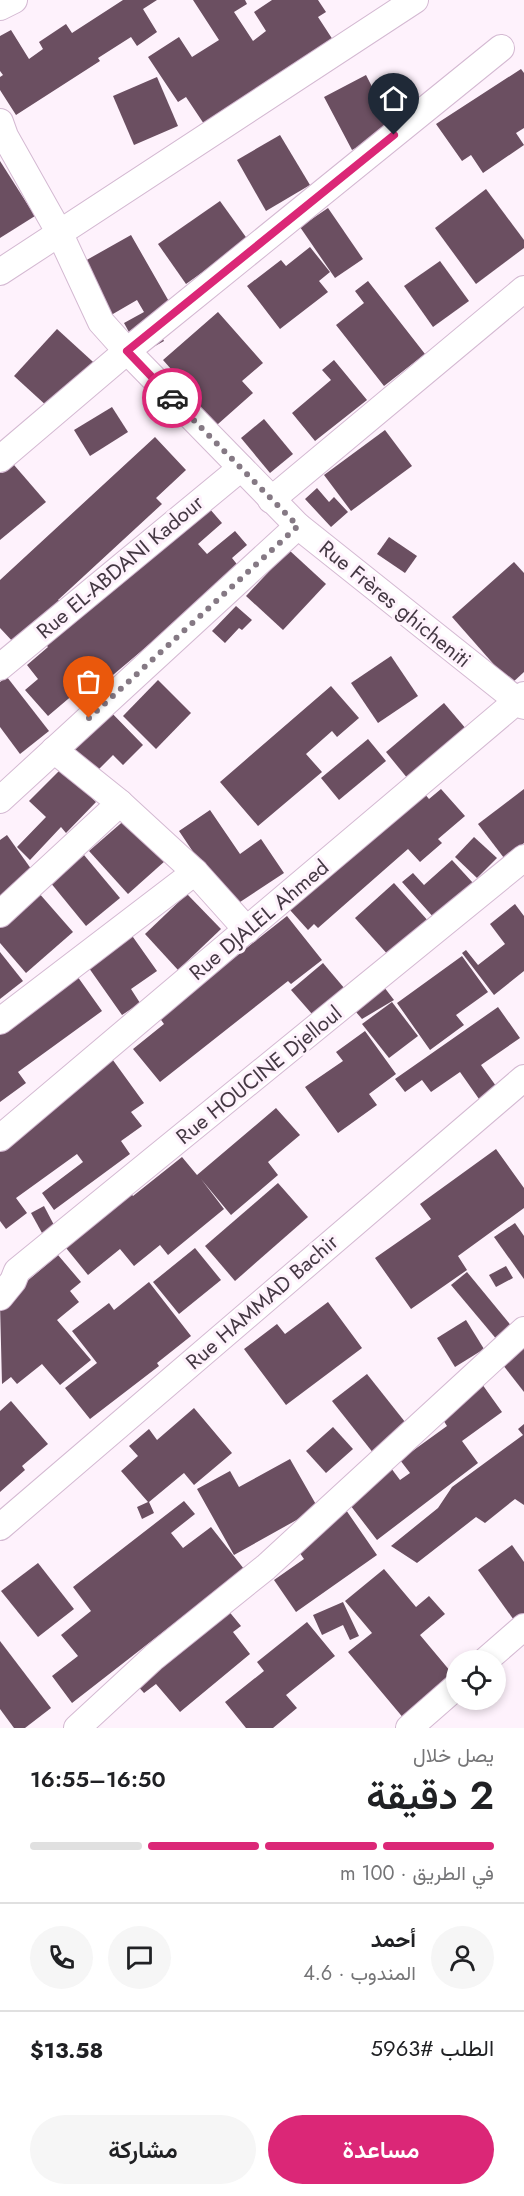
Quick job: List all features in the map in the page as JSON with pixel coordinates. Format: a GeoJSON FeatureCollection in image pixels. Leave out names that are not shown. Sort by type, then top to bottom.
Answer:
{"type":"FeatureCollection","features":[{"type":"Feature","properties":{"kind":"street"},"geometry":{"type":"LineString","coordinates":[[0,8],[14,0]]}},
{"type":"Feature","properties":{"kind":"street"},"geometry":{"type":"LineString","coordinates":[[0,272],[415,0]]}},
{"type":"Feature","properties":{"kind":"street"},"geometry":{"type":"LineString","coordinates":[[0,459],[127,351],[501,48]]}},
{"type":"Feature","properties":{"kind":"street","name":"Rue Frères ghicheniti"},"geometry":{"type":"LineString","coordinates":[[0,122],[5,136],[59,232],[100,322],[298,526],[522,701]]}},
{"type":"Feature","properties":{"kind":"street"},"geometry":{"type":"LineString","coordinates":[[271,500],[524,289]]}},
{"type":"Feature","properties":{"kind":"street","name":"Rue EL-ABDANI Kadour"},"geometry":{"type":"LineString","coordinates":[[0,667],[241,468]]}},
{"type":"Feature","properties":{"kind":"street"},"geometry":{"type":"LineString","coordinates":[[0,800],[298,526]]}},
{"type":"Feature","properties":{"kind":"street","name":"Rue DJALEL Ahmed"},"geometry":{"type":"LineString","coordinates":[[0,1138],[522,701]]}},
{"type":"Feature","properties":{"kind":"street"},"geometry":{"type":"LineString","coordinates":[[54,750],[120,803],[195,872],[247,930]]}},
{"type":"Feature","properties":{"kind":"street"},"geometry":{"type":"LineString","coordinates":[[0,914],[120,803]]}},
{"type":"Feature","properties":{"kind":"street","name":"Rue HOUCINE Djelloul"},"geometry":{"type":"LineString","coordinates":[[0,1297],[13,1281],[17,1271],[524,858]]}},
{"type":"Feature","properties":{"kind":"street"},"geometry":{"type":"LineString","coordinates":[[0,1021],[195,872]]}},
{"type":"Feature","properties":{"kind":"street","name":"Rue HAMMAD Bachir"},"geometry":{"type":"LineString","coordinates":[[0,1527],[524,1078]]}},
{"type":"Feature","properties":{"kind":"street"},"geometry":{"type":"LineString","coordinates":[[77,1728],[154,1657],[266,1567],[524,1330]]}},
{"type":"Feature","properties":{"kind":"street"},"geometry":{"type":"LineString","coordinates":[[498,1650],[524,1627]]}},
{"type":"Feature","properties":{"kind":"street"},"geometry":{"type":"LineString","coordinates":[[409,1728],[446,1696]]}},
{"type":"Feature","properties":{"kind":"building"},"geometry":{"type":"Polygon","coordinates":[[[123,0],[157,0],[143,9],[157,32],[137,46],[131,37],[98,58],[100,61],[16,115],[0,90],[0,77],[3,75],[0,71],[0,36],[11,30],[29,59],[43,49],[39,42],[66,24],[72,33],[123,0]]]}},
{"type":"Feature","properties":{"kind":"building"},"geometry":{"type":"Polygon","coordinates":[[[193,0],[245,0],[247,4],[234,12],[253,41],[266,31],[254,12],[272,0],[318,0],[326,12],[318,17],[333,40],[204,124],[186,97],[178,102],[148,57],[179,37],[192,57],[219,40],[193,0]]]}},
{"type":"Feature","properties":{"kind":"building"},"geometry":{"type":"Polygon","coordinates":[[[521,69],[524,73],[524,128],[516,133],[524,145],[483,173],[471,155],[462,161],[436,124],[521,69]]]}},
{"type":"Feature","properties":{"kind":"building"},"geometry":{"type":"Polygon","coordinates":[[[366,75],[386,114],[420,97],[427,112],[352,150],[324,97],[366,75]]]}},
{"type":"Feature","properties":{"kind":"building"},"geometry":{"type":"Polygon","coordinates":[[[157,77],[178,126],[134,145],[113,96],[157,77]]]}},
{"type":"Feature","properties":{"kind":"building"},"geometry":{"type":"Polygon","coordinates":[[[280,135],[310,185],[266,211],[237,160],[280,135]]]}},
{"type":"Feature","properties":{"kind":"building"},"geometry":{"type":"Polygon","coordinates":[[[0,161],[35,216],[0,238],[0,161]]]}},
{"type":"Feature","properties":{"kind":"building"},"geometry":{"type":"Polygon","coordinates":[[[486,189],[524,240],[524,248],[476,284],[435,228],[486,189]]]}},
{"type":"Feature","properties":{"kind":"building"},"geometry":{"type":"Polygon","coordinates":[[[220,201],[248,240],[186,284],[158,244],[220,201]]]}},
{"type":"Feature","properties":{"kind":"building"},"geometry":{"type":"Polygon","coordinates":[[[328,208],[363,259],[335,278],[300,227],[328,208]]]}},
{"type":"Feature","properties":{"kind":"building"},"geometry":{"type":"Polygon","coordinates":[[[131,235],[175,312],[155,324],[164,341],[141,354],[124,323],[144,312],[137,300],[106,318],[76,266],[131,235]]]}},
{"type":"Feature","properties":{"kind":"building"},"geometry":{"type":"Polygon","coordinates":[[[310,247],[330,272],[319,281],[328,292],[280,329],[247,286],[281,260],[286,266],[310,247]]]}},
{"type":"Feature","properties":{"kind":"building"},"geometry":{"type":"Polygon","coordinates":[[[440,261],[469,301],[433,327],[404,286],[440,261]]]}},
{"type":"Feature","properties":{"kind":"building"},"geometry":{"type":"Polygon","coordinates":[[[368,281],[425,354],[384,386],[336,325],[364,303],[355,291],[368,281]]]}},
{"type":"Feature","properties":{"kind":"building"},"geometry":{"type":"Polygon","coordinates":[[[218,312],[263,363],[242,381],[253,393],[209,432],[185,405],[195,396],[163,360],[218,312]]]}},
{"type":"Feature","properties":{"kind":"building"},"geometry":{"type":"Polygon","coordinates":[[[57,329],[103,371],[60,418],[14,376],[57,329]]]}},
{"type":"Feature","properties":{"kind":"building"},"geometry":{"type":"Polygon","coordinates":[[[334,360],[367,400],[315,441],[292,413],[331,380],[322,370],[334,360]]]}},
{"type":"Feature","properties":{"kind":"building"},"geometry":{"type":"Polygon","coordinates":[[[112,407],[128,432],[90,456],[74,430],[112,407]]]}},
{"type":"Feature","properties":{"kind":"building"},"geometry":{"type":"Polygon","coordinates":[[[264,419],[293,454],[270,473],[241,438],[264,419]]]}},
{"type":"Feature","properties":{"kind":"building"},"geometry":{"type":"Polygon","coordinates":[[[385,430],[412,466],[351,511],[324,475],[385,430]]]}},
{"type":"Feature","properties":{"kind":"building"},"geometry":{"type":"Polygon","coordinates":[[[155,437],[186,470],[156,498],[162,504],[58,600],[61,602],[15,644],[0,628],[0,580],[155,437]]]}},
{"type":"Feature","properties":{"kind":"building"},"geometry":{"type":"Polygon","coordinates":[[[8,458],[46,502],[0,540],[0,465],[8,458]]]}},
{"type":"Feature","properties":{"kind":"building"},"geometry":{"type":"Polygon","coordinates":[[[317,488],[329,502],[334,497],[348,512],[331,527],[305,499],[317,488]]]}},
{"type":"Feature","properties":{"kind":"building"},"geometry":{"type":"Polygon","coordinates":[[[209,508],[222,523],[198,544],[207,554],[235,531],[247,545],[232,558],[240,568],[88,696],[81,688],[48,716],[25,690],[38,679],[27,665],[48,647],[46,645],[209,508]]]}},
{"type":"Feature","properties":{"kind":"building"},"geometry":{"type":"Polygon","coordinates":[[[389,537],[417,556],[405,573],[377,554],[389,537]]]}},
{"type":"Feature","properties":{"kind":"building"},"geometry":{"type":"Polygon","coordinates":[[[289,550],[326,584],[283,630],[246,596],[289,550]]]}},
{"type":"Feature","properties":{"kind":"building"},"geometry":{"type":"Polygon","coordinates":[[[514,562],[524,573],[524,672],[511,684],[452,617],[514,562]]]}},
{"type":"Feature","properties":{"kind":"building"},"geometry":{"type":"Polygon","coordinates":[[[236,606],[252,620],[242,630],[239,628],[225,643],[212,631],[236,606]]]}},
{"type":"Feature","properties":{"kind":"building"},"geometry":{"type":"Polygon","coordinates":[[[391,656],[418,696],[378,723],[351,683],[391,656]]]}},
{"type":"Feature","properties":{"kind":"building"},"geometry":{"type":"Polygon","coordinates":[[[7,677],[49,731],[20,754],[0,727],[0,682],[7,677]]]}},
{"type":"Feature","properties":{"kind":"building"},"geometry":{"type":"Polygon","coordinates":[[[158,680],[191,713],[156,749],[123,716],[158,680]]]}},
{"type":"Feature","properties":{"kind":"building"},"geometry":{"type":"Polygon","coordinates":[[[331,686],[359,718],[337,737],[332,731],[306,754],[322,772],[258,826],[220,782],[331,686]]]}},
{"type":"Feature","properties":{"kind":"building"},"geometry":{"type":"Polygon","coordinates":[[[444,703],[467,730],[408,779],[386,752],[444,703]]]}},
{"type":"Feature","properties":{"kind":"building"},"geometry":{"type":"Polygon","coordinates":[[[105,706],[143,745],[123,765],[113,755],[94,774],[66,745],[105,706]]]}},
{"type":"Feature","properties":{"kind":"building"},"geometry":{"type":"Polygon","coordinates":[[[368,739],[386,761],[339,800],[321,778],[368,739]]]}},
{"type":"Feature","properties":{"kind":"building"},"geometry":{"type":"Polygon","coordinates":[[[62,768],[96,802],[66,833],[61,827],[30,860],[17,847],[46,817],[29,801],[62,768]]]}},
{"type":"Feature","properties":{"kind":"building"},"geometry":{"type":"Polygon","coordinates":[[[441,789],[465,816],[438,839],[442,843],[420,862],[408,849],[318,928],[314,924],[308,930],[290,910],[424,793],[429,799],[441,789]]]}},
{"type":"Feature","properties":{"kind":"building"},"geometry":{"type":"Polygon","coordinates":[[[524,789],[524,843],[504,858],[478,824],[524,789]]]}},
{"type":"Feature","properties":{"kind":"building"},"geometry":{"type":"Polygon","coordinates":[[[210,810],[240,854],[261,839],[284,873],[231,908],[179,831],[210,810]]]}},
{"type":"Feature","properties":{"kind":"building"},"geometry":{"type":"Polygon","coordinates":[[[127,818],[165,861],[128,894],[89,851],[127,818]]]}},
{"type":"Feature","properties":{"kind":"building"},"geometry":{"type":"Polygon","coordinates":[[[7,835],[34,873],[0,896],[0,840],[7,835]]]}},
{"type":"Feature","properties":{"kind":"building"},"geometry":{"type":"Polygon","coordinates":[[[474,837],[497,858],[477,878],[455,857],[474,837]]]}},
{"type":"Feature","properties":{"kind":"building"},"geometry":{"type":"Polygon","coordinates":[[[84,855],[120,898],[86,926],[50,882],[84,855]]]}},
{"type":"Feature","properties":{"kind":"building"},"geometry":{"type":"Polygon","coordinates":[[[452,860],[473,883],[435,919],[402,882],[413,873],[424,885],[452,860]]]}},
{"type":"Feature","properties":{"kind":"building"},"geometry":{"type":"Polygon","coordinates":[[[394,883],[430,923],[390,957],[355,918],[394,883]]]}},
{"type":"Feature","properties":{"kind":"building"},"geometry":{"type":"Polygon","coordinates":[[[38,892],[73,932],[26,973],[0,943],[0,925],[38,892]]]}},
{"type":"Feature","properties":{"kind":"building"},"geometry":{"type":"Polygon","coordinates":[[[187,894],[221,929],[178,970],[145,934],[187,894]]]}},
{"type":"Feature","properties":{"kind":"building"},"geometry":{"type":"Polygon","coordinates":[[[515,904],[524,916],[524,971],[494,995],[462,953],[466,950],[478,965],[505,944],[490,924],[515,904]]]}},
{"type":"Feature","properties":{"kind":"building"},"geometry":{"type":"Polygon","coordinates":[[[287,916],[322,960],[291,984],[288,981],[160,1082],[133,1049],[164,1024],[159,1017],[287,916]]]}},
{"type":"Feature","properties":{"kind":"building"},"geometry":{"type":"Polygon","coordinates":[[[128,930],[157,971],[131,989],[140,1003],[122,1015],[84,961],[128,930]]]}},
{"type":"Feature","properties":{"kind":"building"},"geometry":{"type":"Polygon","coordinates":[[[0,952],[23,981],[0,999],[0,952]]]}},
{"type":"Feature","properties":{"kind":"building"},"geometry":{"type":"Polygon","coordinates":[[[462,956],[488,992],[456,1015],[464,1025],[430,1050],[397,1003],[462,956]]]}},
{"type":"Feature","properties":{"kind":"building"},"geometry":{"type":"Polygon","coordinates":[[[323,963],[350,995],[319,1022],[291,990],[323,963]]]}},
{"type":"Feature","properties":{"kind":"building"},"geometry":{"type":"Polygon","coordinates":[[[75,973],[102,1011],[18,1072],[26,1083],[0,1102],[0,1027],[75,973]]]}},
{"type":"Feature","properties":{"kind":"building"},"geometry":{"type":"Polygon","coordinates":[[[384,987],[394,1000],[362,1019],[356,1012],[384,987]]]}},
{"type":"Feature","properties":{"kind":"building"},"geometry":{"type":"Polygon","coordinates":[[[392,1002],[418,1036],[389,1058],[362,1024],[392,1002]]]}},
{"type":"Feature","properties":{"kind":"building"},"geometry":{"type":"Polygon","coordinates":[[[498,1007],[520,1038],[481,1065],[496,1086],[479,1099],[460,1072],[431,1092],[422,1080],[405,1092],[395,1079],[498,1007]]]}},
{"type":"Feature","properties":{"kind":"building"},"geometry":{"type":"Polygon","coordinates":[[[365,1031],[396,1074],[369,1094],[377,1105],[338,1133],[305,1087],[343,1061],[336,1052],[365,1031]]]}},
{"type":"Feature","properties":{"kind":"building"},"geometry":{"type":"Polygon","coordinates":[[[110,1056],[144,1103],[131,1112],[142,1126],[121,1141],[130,1154],[54,1210],[42,1193],[83,1162],[77,1154],[16,1198],[27,1213],[6,1229],[0,1221],[0,1150],[45,1117],[38,1108],[110,1056]]]}},
{"type":"Feature","properties":{"kind":"building"},"geometry":{"type":"Polygon","coordinates":[[[276,1108],[300,1135],[268,1162],[278,1175],[231,1215],[201,1179],[224,1209],[168,1255],[160,1245],[134,1266],[120,1249],[88,1275],[62,1243],[128,1190],[133,1196],[182,1157],[197,1175],[276,1108]]]}},
{"type":"Feature","properties":{"kind":"building"},"geometry":{"type":"Polygon","coordinates":[[[496,1149],[524,1188],[524,1208],[458,1256],[467,1270],[411,1309],[375,1258],[431,1219],[420,1204],[496,1149]]]}},
{"type":"Feature","properties":{"kind":"building"},"geometry":{"type":"Polygon","coordinates":[[[278,1183],[308,1217],[235,1281],[205,1246],[278,1183]]]}},
{"type":"Feature","properties":{"kind":"building"},"geometry":{"type":"Polygon","coordinates":[[[44,1206],[54,1225],[42,1233],[31,1213],[44,1206]]]}},
{"type":"Feature","properties":{"kind":"building"},"geometry":{"type":"Polygon","coordinates":[[[515,1223],[524,1236],[524,1279],[494,1237],[515,1223]]]}},
{"type":"Feature","properties":{"kind":"building"},"geometry":{"type":"Polygon","coordinates":[[[195,1248],[221,1280],[179,1314],[153,1282],[195,1248]]]}},
{"type":"Feature","properties":{"kind":"building"},"geometry":{"type":"Polygon","coordinates":[[[58,1255],[81,1282],[70,1291],[79,1302],[57,1320],[91,1360],[60,1385],[42,1364],[17,1384],[11,1377],[2,1384],[0,1304],[58,1255]]]}},
{"type":"Feature","properties":{"kind":"building"},"geometry":{"type":"Polygon","coordinates":[[[506,1266],[513,1278],[496,1287],[489,1275],[506,1266]]]}},
{"type":"Feature","properties":{"kind":"building"},"geometry":{"type":"Polygon","coordinates":[[[467,1272],[513,1328],[498,1341],[451,1285],[467,1272]]]}},
{"type":"Feature","properties":{"kind":"building"},"geometry":{"type":"Polygon","coordinates":[[[149,1282],[191,1336],[157,1363],[159,1366],[90,1419],[65,1388],[97,1363],[72,1331],[109,1303],[114,1310],[149,1282]]]}},
{"type":"Feature","properties":{"kind":"building"},"geometry":{"type":"Polygon","coordinates":[[[328,1302],[362,1348],[286,1405],[244,1349],[277,1324],[285,1334],[328,1302]]]}},
{"type":"Feature","properties":{"kind":"building"},"geometry":{"type":"Polygon","coordinates":[[[466,1320],[484,1349],[455,1367],[437,1338],[466,1320]]]}},
{"type":"Feature","properties":{"kind":"building"},"geometry":{"type":"Polygon","coordinates":[[[524,1340],[524,1392],[499,1360],[524,1340]]]}},
{"type":"Feature","properties":{"kind":"building"},"geometry":{"type":"Polygon","coordinates":[[[367,1374],[409,1427],[374,1454],[332,1401],[367,1374]]]}},
{"type":"Feature","properties":{"kind":"building"},"geometry":{"type":"Polygon","coordinates":[[[482,1384],[502,1412],[462,1441],[478,1463],[377,1540],[347,1501],[391,1468],[400,1480],[410,1473],[400,1460],[447,1426],[440,1415],[482,1384]]]}},
{"type":"Feature","properties":{"kind":"building"},"geometry":{"type":"Polygon","coordinates":[[[11,1401],[48,1444],[22,1466],[25,1470],[0,1492],[0,1411],[11,1401]]]}},
{"type":"Feature","properties":{"kind":"building"},"geometry":{"type":"Polygon","coordinates":[[[194,1408],[232,1453],[194,1485],[184,1473],[149,1502],[154,1513],[142,1519],[137,1507],[148,1502],[121,1471],[138,1456],[129,1446],[149,1429],[157,1440],[194,1408]]]}},
{"type":"Feature","properties":{"kind":"building"},"geometry":{"type":"Polygon","coordinates":[[[524,1424],[524,1505],[515,1499],[485,1523],[476,1517],[417,1563],[391,1546],[438,1508],[452,1487],[523,1435],[518,1429],[524,1424]]]}},
{"type":"Feature","properties":{"kind":"building"},"geometry":{"type":"Polygon","coordinates":[[[333,1427],[353,1449],[326,1473],[306,1451],[333,1427]]]}},
{"type":"Feature","properties":{"kind":"building"},"geometry":{"type":"Polygon","coordinates":[[[290,1459],[318,1508],[234,1555],[197,1489],[230,1471],[239,1487],[290,1459]]]}},
{"type":"Feature","properties":{"kind":"building"},"geometry":{"type":"Polygon","coordinates":[[[184,1501],[195,1514],[171,1533],[183,1548],[211,1527],[244,1569],[72,1703],[52,1676],[78,1656],[61,1635],[91,1611],[73,1587],[184,1501]]]}},
{"type":"Feature","properties":{"kind":"building"},"geometry":{"type":"Polygon","coordinates":[[[346,1510],[377,1555],[296,1612],[274,1580],[304,1559],[295,1546],[346,1510]]]}},
{"type":"Feature","properties":{"kind":"building"},"geometry":{"type":"Polygon","coordinates":[[[512,1545],[524,1562],[524,1618],[516,1623],[478,1570],[512,1545]]]}},
{"type":"Feature","properties":{"kind":"building"},"geometry":{"type":"Polygon","coordinates":[[[38,1563],[74,1609],[38,1637],[1,1591],[38,1563]]]}},
{"type":"Feature","properties":{"kind":"building"},"geometry":{"type":"Polygon","coordinates":[[[384,1569],[416,1607],[429,1596],[445,1614],[420,1635],[446,1666],[446,1686],[405,1720],[348,1652],[372,1633],[345,1601],[384,1569]]]}},
{"type":"Feature","properties":{"kind":"building"},"geometry":{"type":"Polygon","coordinates":[[[343,1602],[359,1636],[350,1640],[343,1625],[322,1635],[313,1615],[343,1602]]]}},
{"type":"Feature","properties":{"kind":"building"},"geometry":{"type":"Polygon","coordinates":[[[227,1609],[241,1626],[233,1632],[250,1654],[180,1712],[156,1684],[144,1693],[136,1684],[227,1609]]]}},
{"type":"Feature","properties":{"kind":"building"},"geometry":{"type":"Polygon","coordinates":[[[307,1622],[335,1656],[286,1695],[297,1708],[273,1728],[246,1728],[225,1702],[264,1671],[257,1662],[307,1622]]]}},
{"type":"Feature","properties":{"kind":"building"},"geometry":{"type":"Polygon","coordinates":[[[0,1641],[51,1708],[25,1728],[14,1728],[0,1709],[0,1641]]]}},
{"type":"Feature","properties":{"kind":"way so far"},"geometry":{"type":"LineString","coordinates":[[89,718],[298,526],[172,398]]}},
{"type":"Feature","properties":{"kind":"route"},"geometry":{"type":"LineString","coordinates":[[172,398],[127,351],[394,135]]}}]}
